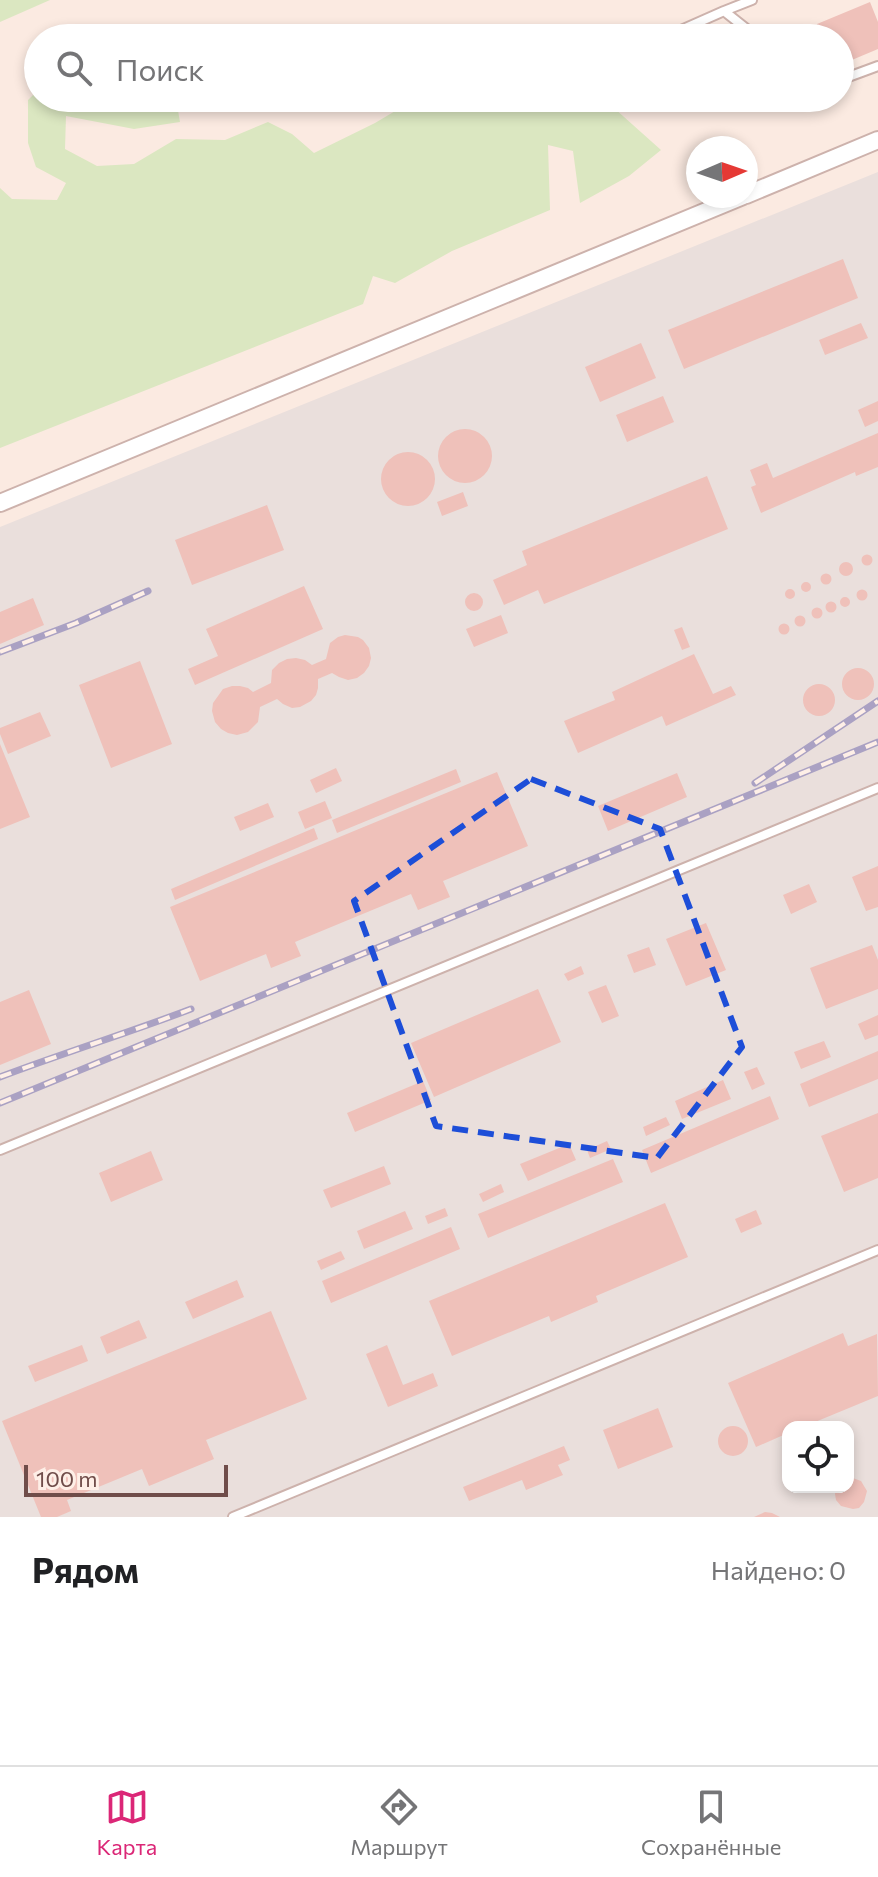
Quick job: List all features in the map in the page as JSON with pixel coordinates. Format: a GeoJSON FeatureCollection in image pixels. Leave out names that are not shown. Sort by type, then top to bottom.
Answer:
{"type":"FeatureCollection","features":[{"type":"Feature","properties":{"kind":"street"},"geometry":{"type":"LineString","coordinates":[[758,190],[878,140]]}},
{"type":"Feature","properties":{"kind":"street"},"geometry":{"type":"LineString","coordinates":[[0,503],[714,208]]}},
{"type":"Feature","properties":{"kind":"lane"},"geometry":{"type":"LineString","coordinates":[[695,24],[735,3],[752,0]]}},
{"type":"Feature","properties":{"kind":"lane"},"geometry":{"type":"LineString","coordinates":[[724,11],[740,24]]}},
{"type":"Feature","properties":{"kind":"lane"},"geometry":{"type":"LineString","coordinates":[[854,75],[878,66]]}},
{"type":"Feature","properties":{"kind":"lane"},"geometry":{"type":"LineString","coordinates":[[0,1150],[878,788]]}},
{"type":"Feature","properties":{"kind":"lane"},"geometry":{"type":"LineString","coordinates":[[233,1517],[878,1250]]}},
{"type":"Feature","properties":{"kind":"highlighted area"},"geometry":{"type":"Polygon","coordinates":[[[531,779],[660,829],[742,1047],[657,1158],[436,1126],[354,901],[531,779]]]}},
{"type":"Feature","properties":{"kind":"shaded area"},"geometry":{"type":"Polygon","coordinates":[[[878,172],[878,1517],[0,1517],[0,527],[878,172]]]}},
{"type":"Feature","properties":{"kind":"green space"},"geometry":{"type":"Polygon","coordinates":[[[0,0],[50,0],[0,22],[0,0]]]}},
{"type":"Feature","properties":{"kind":"green space"},"geometry":{"type":"Polygon","coordinates":[[[28,112],[178,112],[180,122],[134,129],[66,116],[65,149],[97,166],[134,164],[176,139],[225,140],[268,122],[292,134],[314,153],[393,112],[618,112],[661,150],[629,176],[580,203],[573,151],[548,145],[550,210],[452,251],[395,283],[373,276],[363,304],[0,448],[0,188],[12,199],[57,200],[66,183],[36,167],[28,143],[28,112]]]}},
{"type":"Feature","properties":{"kind":"building"},"geometry":{"type":"Polygon","coordinates":[[[870,2],[878,22],[878,49],[854,59],[854,24],[817,24],[870,2]]]}},
{"type":"Feature","properties":{"kind":"building"},"geometry":{"type":"Polygon","coordinates":[[[843,259],[858,298],[684,369],[668,330],[843,259]]]}},
{"type":"Feature","properties":{"kind":"building"},"geometry":{"type":"Polygon","coordinates":[[[861,323],[868,338],[825,355],[819,340],[861,323]]]}},
{"type":"Feature","properties":{"kind":"building"},"geometry":{"type":"Polygon","coordinates":[[[641,343],[656,378],[600,402],[585,367],[641,343]]]}},
{"type":"Feature","properties":{"kind":"building"},"geometry":{"type":"Polygon","coordinates":[[[663,396],[674,422],[627,442],[616,415],[663,396]]]}},
{"type":"Feature","properties":{"kind":"building"},"geometry":{"type":"Polygon","coordinates":[[[878,401],[878,421],[865,427],[858,410],[878,401]]]}},
{"type":"Feature","properties":{"kind":"building"},"geometry":{"type":"Polygon","coordinates":[[[465,429],[484,437],[492,456],[484,475],[465,483],[446,475],[438,456],[446,437],[465,429]]]}},
{"type":"Feature","properties":{"kind":"building"},"geometry":{"type":"Polygon","coordinates":[[[878,433],[878,467],[856,476],[855,472],[761,513],[751,487],[756,485],[750,470],[767,463],[773,478],[878,433]]]}},
{"type":"Feature","properties":{"kind":"building"},"geometry":{"type":"Polygon","coordinates":[[[408,452],[427,460],[435,479],[427,498],[408,506],[389,498],[381,479],[389,460],[408,452]]]}},
{"type":"Feature","properties":{"kind":"building"},"geometry":{"type":"Polygon","coordinates":[[[707,476],[728,529],[544,604],[538,590],[504,605],[493,580],[527,565],[522,551],[707,476]]]}},
{"type":"Feature","properties":{"kind":"building"},"geometry":{"type":"Polygon","coordinates":[[[463,492],[468,506],[442,516],[437,502],[463,492]]]}},
{"type":"Feature","properties":{"kind":"building"},"geometry":{"type":"Polygon","coordinates":[[[267,505],[284,550],[192,585],[175,540],[267,505]]]}},
{"type":"Feature","properties":{"kind":"building"},"geometry":{"type":"Polygon","coordinates":[[[867,555],[872,560],[867,565],[862,560],[867,555]]]}},
{"type":"Feature","properties":{"kind":"building"},"geometry":{"type":"Polygon","coordinates":[[[846,562],[853,569],[846,576],[839,569],[846,562]]]}},
{"type":"Feature","properties":{"kind":"building"},"geometry":{"type":"Polygon","coordinates":[[[826,574],[831,579],[826,584],[821,579],[826,574]]]}},
{"type":"Feature","properties":{"kind":"building"},"geometry":{"type":"Polygon","coordinates":[[[806,582],[811,587],[806,592],[801,587],[806,582]]]}},
{"type":"Feature","properties":{"kind":"building"},"geometry":{"type":"Polygon","coordinates":[[[304,586],[323,629],[195,685],[188,669],[218,656],[206,629],[304,586]]]}},
{"type":"Feature","properties":{"kind":"building"},"geometry":{"type":"Polygon","coordinates":[[[790,589],[795,594],[790,599],[785,594],[790,589]]]}},
{"type":"Feature","properties":{"kind":"building"},"geometry":{"type":"Polygon","coordinates":[[[862,590],[867,595],[862,600],[857,595],[862,590]]]}},
{"type":"Feature","properties":{"kind":"building"},"geometry":{"type":"Polygon","coordinates":[[[474,593],[483,602],[474,611],[465,602],[474,593]]]}},
{"type":"Feature","properties":{"kind":"building"},"geometry":{"type":"Polygon","coordinates":[[[845,597],[850,602],[845,607],[840,602],[845,597]]]}},
{"type":"Feature","properties":{"kind":"building"},"geometry":{"type":"Polygon","coordinates":[[[33,598],[44,625],[0,644],[0,612],[33,598]]]}},
{"type":"Feature","properties":{"kind":"building"},"geometry":{"type":"Polygon","coordinates":[[[831,602],[836,607],[831,612],[826,607],[831,602]]]}},
{"type":"Feature","properties":{"kind":"building"},"geometry":{"type":"Polygon","coordinates":[[[817,607],[823,613],[817,619],[811,613],[817,607]]]}},
{"type":"Feature","properties":{"kind":"building"},"geometry":{"type":"Polygon","coordinates":[[[501,615],[508,633],[474,647],[466,629],[501,615]]]}},
{"type":"Feature","properties":{"kind":"building"},"geometry":{"type":"Polygon","coordinates":[[[800,615],[806,621],[800,627],[794,621],[800,615]]]}},
{"type":"Feature","properties":{"kind":"building"},"geometry":{"type":"Polygon","coordinates":[[[784,624],[789,629],[784,634],[779,629],[784,624]]]}},
{"type":"Feature","properties":{"kind":"building"},"geometry":{"type":"Polygon","coordinates":[[[682,627],[690,647],[682,650],[674,630],[682,627]]]}},
{"type":"Feature","properties":{"kind":"building"},"geometry":{"type":"Polygon","coordinates":[[[345,635],[358,637],[369,648],[369,666],[357,678],[348,680],[332,673],[318,679],[316,695],[300,707],[292,708],[277,699],[260,707],[258,722],[248,732],[237,735],[228,733],[215,722],[213,703],[223,689],[240,686],[253,692],[271,683],[272,670],[279,663],[296,658],[312,665],[326,659],[330,643],[345,635]]]}},
{"type":"Feature","properties":{"kind":"building"},"geometry":{"type":"Polygon","coordinates":[[[694,654],[713,694],[731,686],[736,695],[666,726],[662,716],[578,753],[564,721],[615,700],[612,692],[694,654]]]}},
{"type":"Feature","properties":{"kind":"building"},"geometry":{"type":"Polygon","coordinates":[[[140,661],[172,744],[111,768],[79,685],[140,661]]]}},
{"type":"Feature","properties":{"kind":"building"},"geometry":{"type":"Polygon","coordinates":[[[858,668],[869,673],[874,684],[869,695],[858,700],[847,695],[842,684],[847,673],[858,668]]]}},
{"type":"Feature","properties":{"kind":"building"},"geometry":{"type":"Polygon","coordinates":[[[819,684],[830,689],[835,700],[830,711],[819,716],[808,711],[803,700],[808,689],[819,684]]]}},
{"type":"Feature","properties":{"kind":"building"},"geometry":{"type":"Polygon","coordinates":[[[40,712],[51,736],[8,754],[0,728],[40,712]]]}},
{"type":"Feature","properties":{"kind":"building"},"geometry":{"type":"Polygon","coordinates":[[[0,744],[30,817],[0,829],[0,744]]]}},
{"type":"Feature","properties":{"kind":"building"},"geometry":{"type":"Polygon","coordinates":[[[336,768],[342,781],[316,793],[310,780],[336,768]]]}},
{"type":"Feature","properties":{"kind":"building"},"geometry":{"type":"Polygon","coordinates":[[[456,769],[461,782],[337,833],[332,820],[456,769]]]}},
{"type":"Feature","properties":{"kind":"building"},"geometry":{"type":"Polygon","coordinates":[[[497,772],[528,846],[443,881],[450,897],[418,910],[411,894],[295,942],[301,956],[271,968],[266,954],[200,981],[170,907],[497,772]]]}},
{"type":"Feature","properties":{"kind":"building"},"geometry":{"type":"Polygon","coordinates":[[[677,773],[687,797],[608,831],[598,806],[677,773]]]}},
{"type":"Feature","properties":{"kind":"building"},"geometry":{"type":"Polygon","coordinates":[[[325,801],[332,818],[305,829],[298,812],[325,801]]]}},
{"type":"Feature","properties":{"kind":"building"},"geometry":{"type":"Polygon","coordinates":[[[268,803],[274,817],[240,831],[234,817],[268,803]]]}},
{"type":"Feature","properties":{"kind":"building"},"geometry":{"type":"Polygon","coordinates":[[[314,828],[318,839],[175,900],[171,889],[314,828]]]}},
{"type":"Feature","properties":{"kind":"building"},"geometry":{"type":"Polygon","coordinates":[[[878,866],[878,907],[866,911],[852,877],[878,866]]]}},
{"type":"Feature","properties":{"kind":"building"},"geometry":{"type":"Polygon","coordinates":[[[809,884],[817,902],[791,914],[783,895],[809,884]]]}},
{"type":"Feature","properties":{"kind":"building"},"geometry":{"type":"Polygon","coordinates":[[[706,923],[726,970],[686,986],[666,939],[706,923]]]}},
{"type":"Feature","properties":{"kind":"building"},"geometry":{"type":"Polygon","coordinates":[[[872,945],[878,960],[878,989],[826,1009],[810,968],[872,945]]]}},
{"type":"Feature","properties":{"kind":"building"},"geometry":{"type":"Polygon","coordinates":[[[649,947],[656,965],[634,973],[627,955],[649,947]]]}},
{"type":"Feature","properties":{"kind":"building"},"geometry":{"type":"Polygon","coordinates":[[[581,966],[584,974],[568,981],[564,974],[581,966]]]}},
{"type":"Feature","properties":{"kind":"building"},"geometry":{"type":"Polygon","coordinates":[[[606,985],[619,1016],[602,1023],[588,992],[606,985]]]}},
{"type":"Feature","properties":{"kind":"building"},"geometry":{"type":"Polygon","coordinates":[[[538,989],[561,1042],[434,1097],[411,1043],[538,989]]]}},
{"type":"Feature","properties":{"kind":"building"},"geometry":{"type":"Polygon","coordinates":[[[29,990],[51,1044],[0,1065],[0,1002],[29,990]]]}},
{"type":"Feature","properties":{"kind":"building"},"geometry":{"type":"Polygon","coordinates":[[[878,1015],[878,1035],[865,1040],[858,1024],[878,1015]]]}},
{"type":"Feature","properties":{"kind":"building"},"geometry":{"type":"Polygon","coordinates":[[[824,1041],[831,1057],[801,1069],[794,1052],[824,1041]]]}},
{"type":"Feature","properties":{"kind":"building"},"geometry":{"type":"Polygon","coordinates":[[[878,1051],[878,1079],[809,1107],[800,1084],[878,1051]]]}},
{"type":"Feature","properties":{"kind":"building"},"geometry":{"type":"Polygon","coordinates":[[[757,1067],[765,1084],[752,1090],[744,1072],[757,1067]]]}},
{"type":"Feature","properties":{"kind":"building"},"geometry":{"type":"Polygon","coordinates":[[[723,1080],[731,1099],[682,1119],[675,1101],[723,1080]]]}},
{"type":"Feature","properties":{"kind":"building"},"geometry":{"type":"Polygon","coordinates":[[[423,1081],[431,1100],[355,1132],[347,1113],[423,1081]]]}},
{"type":"Feature","properties":{"kind":"building"},"geometry":{"type":"Polygon","coordinates":[[[770,1096],[779,1119],[651,1173],[642,1150],[770,1096]]]}},
{"type":"Feature","properties":{"kind":"building"},"geometry":{"type":"Polygon","coordinates":[[[878,1113],[878,1178],[844,1192],[821,1136],[878,1113]]]}},
{"type":"Feature","properties":{"kind":"building"},"geometry":{"type":"Polygon","coordinates":[[[666,1117],[670,1125],[646,1136],[643,1127],[666,1117]]]}},
{"type":"Feature","properties":{"kind":"building"},"geometry":{"type":"Polygon","coordinates":[[[607,1141],[611,1149],[590,1158],[587,1150],[607,1141]]]}},
{"type":"Feature","properties":{"kind":"building"},"geometry":{"type":"Polygon","coordinates":[[[569,1144],[576,1160],[528,1181],[520,1164],[569,1144]]]}},
{"type":"Feature","properties":{"kind":"building"},"geometry":{"type":"Polygon","coordinates":[[[151,1151],[163,1180],[111,1202],[99,1173],[151,1151]]]}},
{"type":"Feature","properties":{"kind":"building"},"geometry":{"type":"Polygon","coordinates":[[[613,1159],[623,1182],[488,1238],[478,1214],[613,1159]]]}},
{"type":"Feature","properties":{"kind":"building"},"geometry":{"type":"Polygon","coordinates":[[[384,1166],[391,1184],[331,1208],[323,1190],[384,1166]]]}},
{"type":"Feature","properties":{"kind":"building"},"geometry":{"type":"Polygon","coordinates":[[[501,1184],[504,1192],[483,1202],[479,1194],[501,1184]]]}},
{"type":"Feature","properties":{"kind":"building"},"geometry":{"type":"Polygon","coordinates":[[[665,1203],[688,1257],[596,1296],[598,1302],[551,1322],[549,1316],[452,1356],[429,1301],[665,1203]]]}},
{"type":"Feature","properties":{"kind":"building"},"geometry":{"type":"Polygon","coordinates":[[[445,1208],[448,1216],[428,1224],[425,1216],[445,1208]]]}},
{"type":"Feature","properties":{"kind":"building"},"geometry":{"type":"Polygon","coordinates":[[[756,1210],[762,1224],[741,1233],[735,1219],[756,1210]]]}},
{"type":"Feature","properties":{"kind":"building"},"geometry":{"type":"Polygon","coordinates":[[[405,1211],[413,1229],[364,1249],[357,1231],[405,1211]]]}},
{"type":"Feature","properties":{"kind":"building"},"geometry":{"type":"Polygon","coordinates":[[[451,1227],[460,1249],[331,1303],[322,1281],[451,1227]]]}},
{"type":"Feature","properties":{"kind":"building"},"geometry":{"type":"Polygon","coordinates":[[[341,1251],[345,1259],[321,1270],[317,1261],[341,1251]]]}},
{"type":"Feature","properties":{"kind":"building"},"geometry":{"type":"Polygon","coordinates":[[[237,1280],[244,1297],[193,1319],[185,1302],[237,1280]]]}},
{"type":"Feature","properties":{"kind":"building"},"geometry":{"type":"Polygon","coordinates":[[[271,1311],[307,1399],[206,1440],[214,1459],[149,1486],[142,1469],[67,1500],[71,1511],[57,1517],[41,1517],[2,1421],[271,1311]]]}},
{"type":"Feature","properties":{"kind":"building"},"geometry":{"type":"Polygon","coordinates":[[[139,1320],[147,1338],[107,1354],[100,1337],[139,1320]]]}},
{"type":"Feature","properties":{"kind":"building"},"geometry":{"type":"Polygon","coordinates":[[[843,1333],[848,1346],[877,1334],[878,1396],[818,1421],[782,1421],[782,1436],[756,1447],[728,1383],[843,1333]]]}},
{"type":"Feature","properties":{"kind":"building"},"geometry":{"type":"Polygon","coordinates":[[[82,1345],[88,1361],[35,1382],[28,1366],[82,1345]]]}},
{"type":"Feature","properties":{"kind":"building"},"geometry":{"type":"Polygon","coordinates":[[[387,1345],[403,1385],[433,1373],[438,1386],[388,1407],[366,1354],[387,1345]]]}},
{"type":"Feature","properties":{"kind":"building"},"geometry":{"type":"Polygon","coordinates":[[[658,1408],[673,1447],[618,1469],[603,1430],[658,1408]]]}},
{"type":"Feature","properties":{"kind":"building"},"geometry":{"type":"Polygon","coordinates":[[[733,1426],[744,1430],[748,1441],[744,1452],[733,1456],[722,1452],[718,1441],[722,1430],[733,1426]]]}},
{"type":"Feature","properties":{"kind":"building"},"geometry":{"type":"Polygon","coordinates":[[[564,1446],[570,1460],[558,1465],[563,1475],[526,1490],[522,1480],[469,1501],[463,1487],[564,1446]]]}},
{"type":"Feature","properties":{"kind":"building"},"geometry":{"type":"Polygon","coordinates":[[[854,1478],[861,1481],[867,1491],[864,1502],[853,1509],[841,1506],[835,1494],[854,1493],[854,1478]]]}},
{"type":"Feature","properties":{"kind":"building"},"geometry":{"type":"Polygon","coordinates":[[[765,1512],[772,1513],[780,1517],[754,1517],[765,1512]]]}},
{"type":"Feature","properties":{"kind":"railway"},"geometry":{"type":"LineString","coordinates":[[0,652],[148,591]]}},
{"type":"Feature","properties":{"kind":"railway"},"geometry":{"type":"LineString","coordinates":[[755,783],[878,701]]}},
{"type":"Feature","properties":{"kind":"railway"},"geometry":{"type":"LineString","coordinates":[[0,1103],[878,742]]}},
{"type":"Feature","properties":{"kind":"railway"},"geometry":{"type":"LineString","coordinates":[[0,1077],[191,1009]]}}]}
